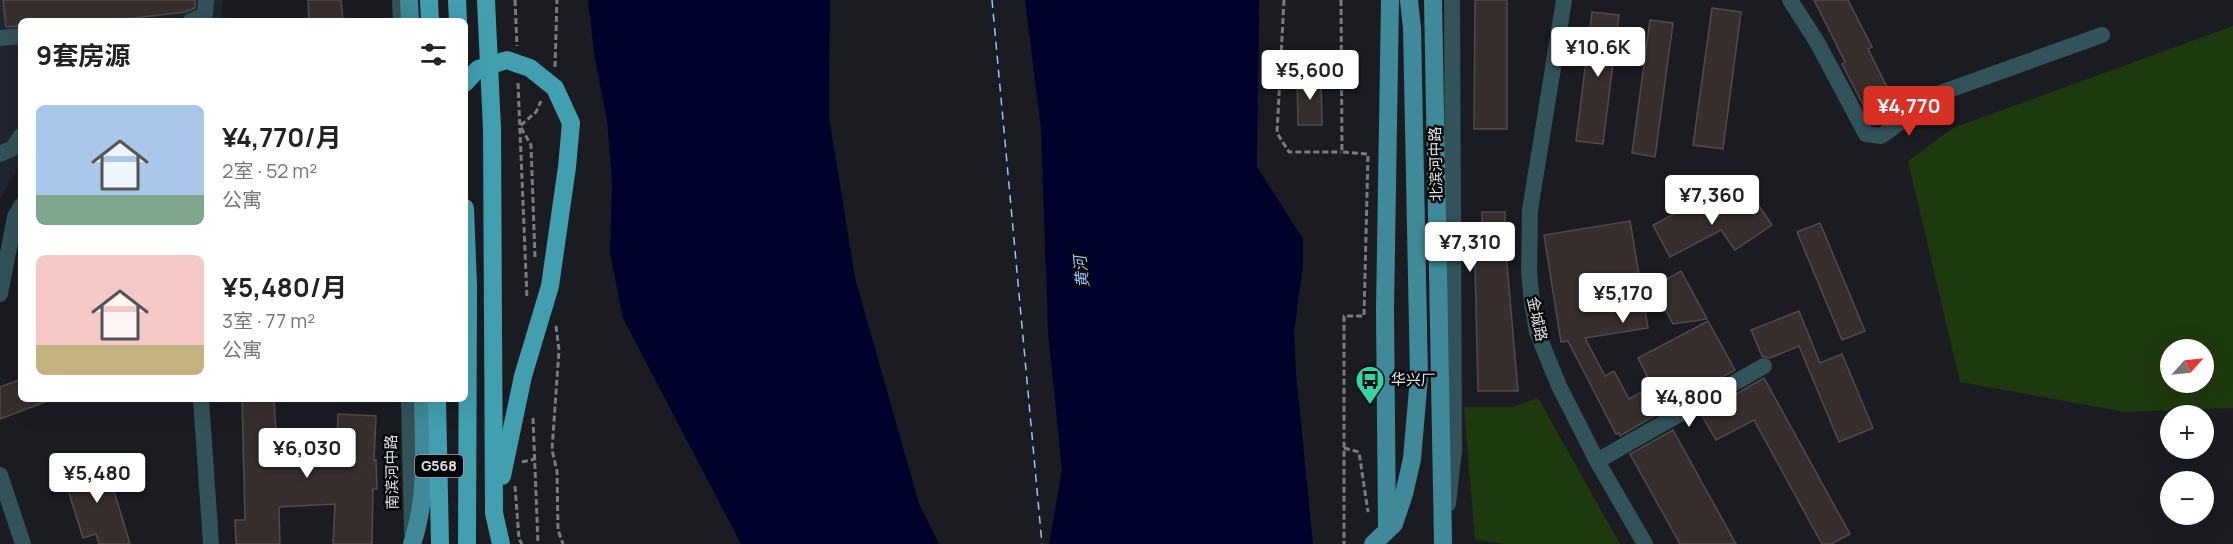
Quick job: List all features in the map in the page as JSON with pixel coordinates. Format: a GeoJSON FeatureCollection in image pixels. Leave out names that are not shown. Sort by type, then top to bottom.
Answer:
{"type":"FeatureCollection","features":[{"type":"Feature","properties":{"kind":"highway"},"geometry":{"type":"LineString","coordinates":[[429,0],[430,18]]}},
{"type":"Feature","properties":{"kind":"highway"},"geometry":{"type":"LineString","coordinates":[[457,0],[458,18]]}},
{"type":"Feature","properties":{"kind":"highway"},"geometry":{"type":"LineString","coordinates":[[486,0],[492,129],[494,513],[501,544]]}},
{"type":"Feature","properties":{"kind":"highway"},"geometry":{"type":"LineString","coordinates":[[468,80],[478,69],[507,60],[530,68],[555,88],[570,123],[567,167],[550,286],[523,376],[494,513]]}},
{"type":"Feature","properties":{"kind":"highway","name":"G568"},"geometry":{"type":"LineString","coordinates":[[437,402],[440,544]]}},
{"type":"Feature","properties":{"kind":"highway","name":"G568"},"geometry":{"type":"LineString","coordinates":[[467,544],[468,402]]}},
{"type":"Feature","properties":{"kind":"main road"},"geometry":{"type":"LineString","coordinates":[[409,0],[410,18]]}},
{"type":"Feature","properties":{"kind":"main road"},"geometry":{"type":"LineString","coordinates":[[1387,544],[1385,310],[1390,0]]}},
{"type":"Feature","properties":{"kind":"main road"},"geometry":{"type":"LineString","coordinates":[[1373,544],[1394,524],[1404,495],[1412,459],[1419,377],[1412,28],[1408,0]]}},
{"type":"Feature","properties":{"kind":"main road","name":"北滨河中路"},"geometry":{"type":"LineString","coordinates":[[1434,0],[1444,544]]}},
{"type":"Feature","properties":{"kind":"main road"},"geometry":{"type":"LineString","coordinates":[[412,544],[421,516],[425,477],[423,402]]}},
{"type":"Feature","properties":{"kind":"street"},"geometry":{"type":"LineString","coordinates":[[198,18],[205,15],[206,0]]}},
{"type":"Feature","properties":{"kind":"street"},"geometry":{"type":"LineString","coordinates":[[400,0],[401,18]]}},
{"type":"Feature","properties":{"kind":"street"},"geometry":{"type":"LineString","coordinates":[[1444,544],[1454,450],[1452,0]]}},
{"type":"Feature","properties":{"kind":"street","name":"金城路"},"geometry":{"type":"LineString","coordinates":[[1564,0],[1530,210],[1528,272],[1537,332],[1559,386],[1597,461],[1645,544]]}},
{"type":"Feature","properties":{"kind":"street"},"geometry":{"type":"LineString","coordinates":[[1790,0],[1816,42],[1866,134],[1881,136],[1943,92],[2102,35]]}},
{"type":"Feature","properties":{"kind":"street"},"geometry":{"type":"LineString","coordinates":[[0,38],[18,36]]}},
{"type":"Feature","properties":{"kind":"street"},"geometry":{"type":"LineString","coordinates":[[0,154],[13,148],[18,140]]}},
{"type":"Feature","properties":{"kind":"street"},"geometry":{"type":"LineString","coordinates":[[0,294],[18,212]]}},
{"type":"Feature","properties":{"kind":"street"},"geometry":{"type":"LineString","coordinates":[[1597,461],[1764,366]]}},
{"type":"Feature","properties":{"kind":"street"},"geometry":{"type":"LineString","coordinates":[[201,402],[211,544]]}},
{"type":"Feature","properties":{"kind":"street","name":"南滨河中路"},"geometry":{"type":"LineString","coordinates":[[409,402],[412,544]]}},
{"type":"Feature","properties":{"kind":"street"},"geometry":{"type":"LineString","coordinates":[[0,475],[22,544]]}},
{"type":"Feature","properties":{"kind":"path"},"geometry":{"type":"LineString","coordinates":[[515,0],[517,46]]}},
{"type":"Feature","properties":{"kind":"path"},"geometry":{"type":"LineString","coordinates":[[1284,0],[1277,133],[1289,152],[1368,154],[1364,316],[1344,316],[1344,544]]}},
{"type":"Feature","properties":{"kind":"path"},"geometry":{"type":"LineString","coordinates":[[1341,0],[1342,152]]}},
{"type":"Feature","properties":{"kind":"path"},"geometry":{"type":"LineString","coordinates":[[518,81],[528,305]]}},
{"type":"Feature","properties":{"kind":"path"},"geometry":{"type":"LineString","coordinates":[[533,411],[538,544]]}},
{"type":"Feature","properties":{"kind":"path"},"geometry":{"type":"LineString","coordinates":[[1344,448],[1359,452],[1368,515]]}},
{"type":"Feature","properties":{"kind":"path"},"geometry":{"type":"LineString","coordinates":[[514,464],[535,459]]}},
{"type":"Feature","properties":{"kind":"path"},"geometry":{"type":"LineString","coordinates":[[515,485],[519,539],[522,544]]}},
{"type":"Feature","properties":{"kind":"shaded area"},"geometry":{"type":"Polygon","coordinates":[[[0,0],[222,0],[221,18],[18,18],[18,168],[0,199],[0,0]]]}},
{"type":"Feature","properties":{"kind":"green space"},"geometry":{"type":"Polygon","coordinates":[[[2233,26],[2233,408],[2214,409],[2214,405],[2160,405],[2160,411],[2126,412],[1960,382],[1908,161],[1953,128],[2233,26]]]}},
{"type":"Feature","properties":{"kind":"green space"},"geometry":{"type":"Polygon","coordinates":[[[1538,398],[1620,544],[1505,544],[1475,540],[1464,407],[1512,407],[1538,398]]]}},
{"type":"Feature","properties":{"kind":"water"},"geometry":{"type":"Polygon","coordinates":[[[588,0],[830,0],[829,117],[855,278],[919,504],[939,544],[741,544],[623,318],[610,253],[612,185],[610,154],[588,0]]]}},
{"type":"Feature","properties":{"kind":"water","name":"黄河"},"geometry":{"type":"Polygon","coordinates":[[[1025,0],[1259,0],[1257,167],[1303,239],[1303,265],[1294,332],[1313,544],[1049,544],[1062,470],[1048,332],[1041,129],[1025,0]]]}},
{"type":"Feature","properties":{"kind":"building"},"geometry":{"type":"Polygon","coordinates":[[[3,0],[195,0],[195,8],[185,12],[134,18],[18,18],[18,26],[6,27],[3,0]]]}},
{"type":"Feature","properties":{"kind":"building"},"geometry":{"type":"Polygon","coordinates":[[[308,0],[341,0],[343,18],[309,18],[308,0]]]}},
{"type":"Feature","properties":{"kind":"building"},"geometry":{"type":"Polygon","coordinates":[[[1475,0],[1507,0],[1507,129],[1474,129],[1475,0]]]}},
{"type":"Feature","properties":{"kind":"building"},"geometry":{"type":"Polygon","coordinates":[[[1814,0],[1848,0],[1872,47],[1868,49],[1899,111],[1873,124],[1842,64],[1845,62],[1814,0]]]}},
{"type":"Feature","properties":{"kind":"building"},"geometry":{"type":"Polygon","coordinates":[[[1712,8],[1741,12],[1723,149],[1693,145],[1712,8]]]}},
{"type":"Feature","properties":{"kind":"building"},"geometry":{"type":"Polygon","coordinates":[[[1592,12],[1619,15],[1603,144],[1576,141],[1592,12]]]}},
{"type":"Feature","properties":{"kind":"building"},"geometry":{"type":"Polygon","coordinates":[[[1650,20],[1673,23],[1655,157],[1632,153],[1650,20]]]}},
{"type":"Feature","properties":{"kind":"building"},"geometry":{"type":"Polygon","coordinates":[[[1321,76],[1322,125],[1298,125],[1297,77],[1321,76]]]}},
{"type":"Feature","properties":{"kind":"building"},"geometry":{"type":"Polygon","coordinates":[[[1751,194],[1772,225],[1735,250],[1721,230],[1670,257],[1653,225],[1699,201],[1710,222],[1751,194]]]}},
{"type":"Feature","properties":{"kind":"building"},"geometry":{"type":"Polygon","coordinates":[[[1482,212],[1505,212],[1506,253],[1518,391],[1478,391],[1474,223],[1482,223],[1482,212]]]}},
{"type":"Feature","properties":{"kind":"building"},"geometry":{"type":"Polygon","coordinates":[[[1630,221],[1648,328],[1585,338],[1605,376],[1614,371],[1629,399],[1652,386],[1638,358],[1708,321],[1735,370],[1620,436],[1619,433],[1616,434],[1568,341],[1561,342],[1544,235],[1630,221]]]}},
{"type":"Feature","properties":{"kind":"building"},"geometry":{"type":"Polygon","coordinates":[[[1820,223],[1865,331],[1842,340],[1797,232],[1820,223]]]}},
{"type":"Feature","properties":{"kind":"building"},"geometry":{"type":"Polygon","coordinates":[[[1681,271],[1707,319],[1673,324],[1653,287],[1681,271]]]}},
{"type":"Feature","properties":{"kind":"building"},"geometry":{"type":"Polygon","coordinates":[[[1799,311],[1820,363],[1842,354],[1873,428],[1839,442],[1799,346],[1770,358],[1762,356],[1751,330],[1799,311]]]}},
{"type":"Feature","properties":{"kind":"building"},"geometry":{"type":"Polygon","coordinates":[[[1764,378],[1850,534],[1831,544],[1822,544],[1754,420],[1716,440],[1701,414],[1764,378]]]}},
{"type":"Feature","properties":{"kind":"building"},"geometry":{"type":"Polygon","coordinates":[[[18,380],[18,402],[45,402],[0,419],[0,387],[18,380]]]}},
{"type":"Feature","properties":{"kind":"building"},"geometry":{"type":"Polygon","coordinates":[[[242,402],[274,402],[276,432],[272,432],[273,465],[336,462],[338,414],[376,416],[374,461],[376,460],[377,489],[373,489],[372,544],[333,544],[335,504],[279,507],[280,544],[236,544],[235,520],[245,520],[242,402]]]}},
{"type":"Feature","properties":{"kind":"building"},"geometry":{"type":"Polygon","coordinates":[[[1673,430],[1736,544],[1680,544],[1630,454],[1673,430]]]}},
{"type":"Feature","properties":{"kind":"building"},"geometry":{"type":"Polygon","coordinates":[[[104,458],[130,544],[99,544],[96,534],[83,538],[64,477],[77,473],[78,466],[104,458]]]}},
{"type":"Feature","properties":{"kind":"ferry route"},"geometry":{"type":"LineString","coordinates":[[992,0],[1042,544]]}},
{"type":"Feature","properties":{"kind":"place","name":"华兴厂"},"geometry":{"type":"Point","coordinates":[1370,406]}}]}
